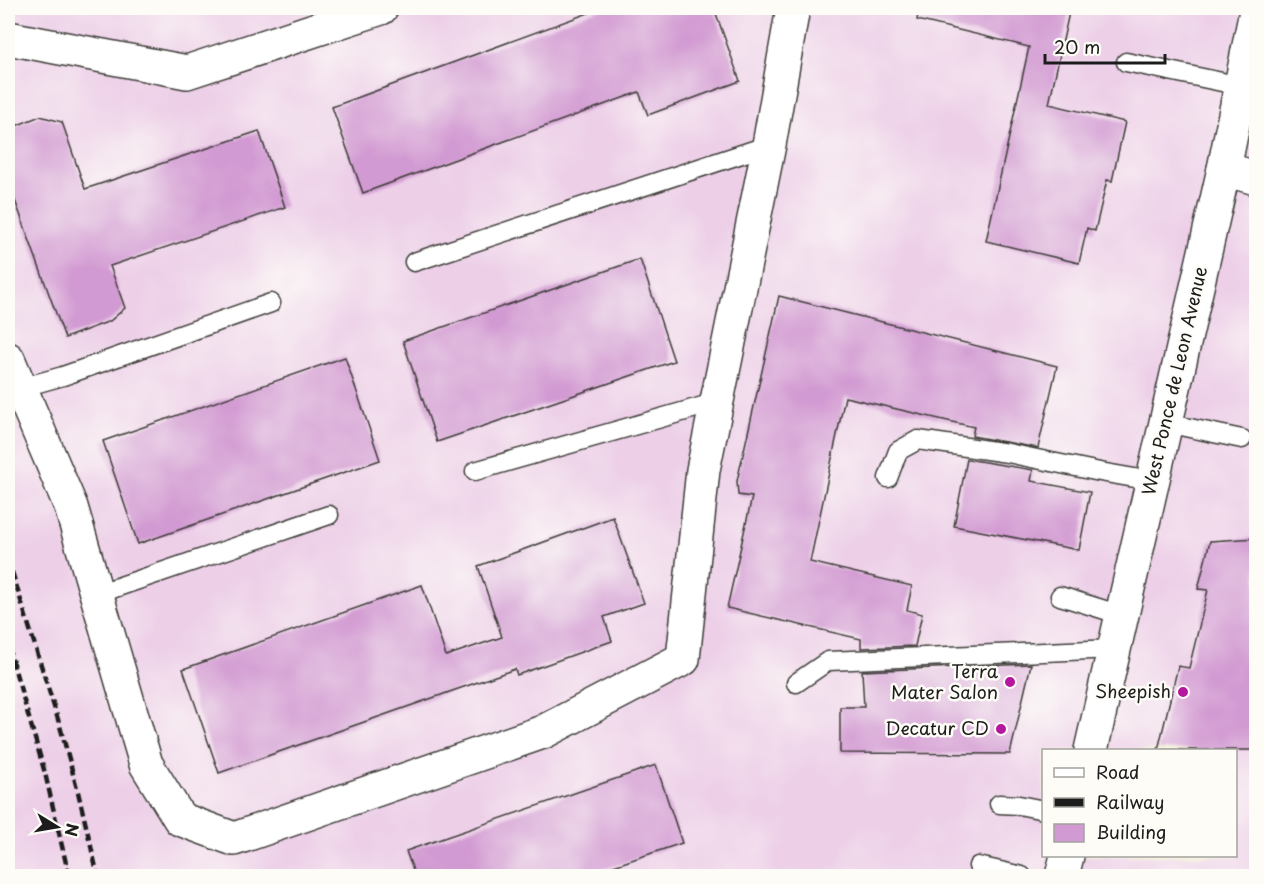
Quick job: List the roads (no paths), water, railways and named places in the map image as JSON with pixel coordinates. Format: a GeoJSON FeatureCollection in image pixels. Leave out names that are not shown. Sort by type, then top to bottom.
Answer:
{"type":"FeatureCollection","features":[{"type":"Feature","properties":{"kind":"street"},"geometry":{"type":"LineString","coordinates":[[8,38],[187,72],[381,8]]}},
{"type":"Feature","properties":{"kind":"street"},"geometry":{"type":"LineString","coordinates":[[14,373],[71,507],[146,764],[180,819],[234,839],[543,732],[683,659],[703,470],[769,145],[794,8]]}},
{"type":"Feature","properties":{"kind":"street","name":"West Ponce de Leon Avenue"},"geometry":{"type":"LineString","coordinates":[[1091,749],[1224,169],[1257,11]]}},
{"type":"Feature","properties":{"kind":"street"},"geometry":{"type":"LineString","coordinates":[[1224,169],[1257,178]]}},
{"type":"Feature","properties":{"kind":"street"},"geometry":{"type":"LineString","coordinates":[[1062,876],[1067,857]]}},
{"type":"Feature","properties":{"kind":"lane"},"geometry":{"type":"LineString","coordinates":[[1126,62],[1241,86]]}},
{"type":"Feature","properties":{"kind":"lane"},"geometry":{"type":"LineString","coordinates":[[414,262],[769,145]]}},
{"type":"Feature","properties":{"kind":"lane"},"geometry":{"type":"LineString","coordinates":[[14,373],[63,376],[271,303]]}},
{"type":"Feature","properties":{"kind":"lane"},"geometry":{"type":"LineString","coordinates":[[475,471],[717,402]]}},
{"type":"Feature","properties":{"kind":"lane"},"geometry":{"type":"LineString","coordinates":[[1166,423],[1242,439]]}},
{"type":"Feature","properties":{"kind":"lane"},"geometry":{"type":"LineString","coordinates":[[888,478],[898,451],[918,440],[1008,453],[1152,481]]}},
{"type":"Feature","properties":{"kind":"lane"},"geometry":{"type":"LineString","coordinates":[[97,594],[329,515]]}},
{"type":"Feature","properties":{"kind":"lane"},"geometry":{"type":"LineString","coordinates":[[1060,596],[1121,615]]}},
{"type":"Feature","properties":{"kind":"lane"},"geometry":{"type":"LineString","coordinates":[[796,683],[828,660],[1114,649]]}},
{"type":"Feature","properties":{"kind":"lane"},"geometry":{"type":"LineString","coordinates":[[999,804],[1042,810]]}},
{"type":"Feature","properties":{"kind":"lane"},"geometry":{"type":"LineString","coordinates":[[978,866],[1022,876]]}},
{"type":"Feature","properties":{"kind":"railway"},"geometry":{"type":"LineString","coordinates":[[8,559],[60,726],[98,876]]}},
{"type":"Feature","properties":{"kind":"railway"},"geometry":{"type":"LineString","coordinates":[[8,646],[45,773],[69,876]]}},
{"type":"Feature","properties":{"kind":"place","name":"Terra Mater Salon"},"geometry":{"type":"Point","coordinates":[1010,682]}},
{"type":"Feature","properties":{"kind":"place","name":"Sheepish"},"geometry":{"type":"Point","coordinates":[1183,692]}},
{"type":"Feature","properties":{"kind":"place","name":"Decatur CD"},"geometry":{"type":"Point","coordinates":[1001,729]}}]}
